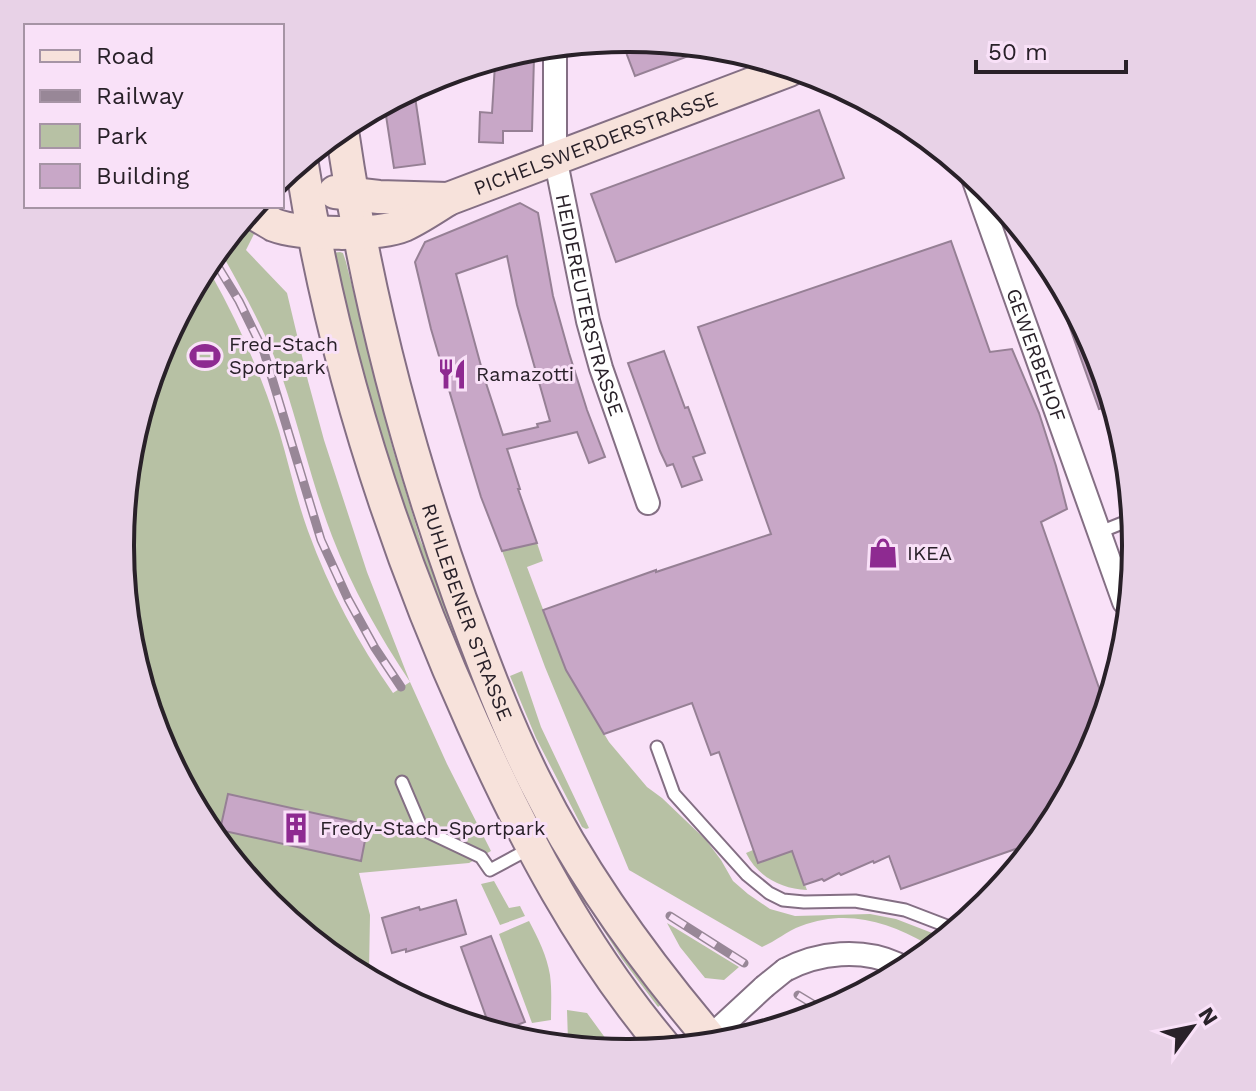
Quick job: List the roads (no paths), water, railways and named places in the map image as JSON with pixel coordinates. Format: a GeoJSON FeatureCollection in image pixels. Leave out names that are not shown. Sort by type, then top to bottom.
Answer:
{"type":"FeatureCollection","features":[{"type":"Feature","properties":{"kind":"main road","name":"PICHELSWERDERSTRASSE"},"geometry":{"type":"LineString","coordinates":[[260,217],[289,229],[314,231],[360,233],[404,225],[448,199],[776,75]]}},
{"type":"Feature","properties":{"kind":"main road","name":"RUHLEBENER STRASSE"},"geometry":{"type":"LineString","coordinates":[[344,142],[379,319],[417,468],[471,629],[512,731],[557,821],[614,914],[674,996],[706,1033]]}},
{"type":"Feature","properties":{"kind":"main road","name":"PICHELSWERDERSTRASSE"},"geometry":{"type":"LineString","coordinates":[[299,178],[353,195],[448,199]]}},
{"type":"Feature","properties":{"kind":"main road","name":"RUHLEBENER STRASSE"},"geometry":{"type":"LineString","coordinates":[[297,180],[314,231],[336,331],[377,477],[449,672],[533,847],[589,944],[656,1038]]}},
{"type":"Feature","properties":{"kind":"street","name":"HEIDEREUTERSTRASSE"},"geometry":{"type":"LineString","coordinates":[[555,57],[555,157],[588,321],[648,503]]}},
{"type":"Feature","properties":{"kind":"street","name":"GEWERBEHOF"},"geometry":{"type":"LineString","coordinates":[[982,202],[1119,588]]}},
{"type":"Feature","properties":{"kind":"street"},"geometry":{"type":"LineString","coordinates":[[716,1031],[764,987],[801,962],[843,954],[871,956],[892,962]]}},
{"type":"Feature","properties":{"kind":"lane"},"geometry":{"type":"LineString","coordinates":[[1100,532],[1121,524]]}},
{"type":"Feature","properties":{"kind":"lane"},"geometry":{"type":"LineString","coordinates":[[657,747],[674,794],[747,875],[769,893],[783,900],[855,901],[893,907],[943,925]]}},
{"type":"Feature","properties":{"kind":"lane"},"geometry":{"type":"LineString","coordinates":[[402,782],[422,829],[481,857],[490,870],[533,847]]}},
{"type":"Feature","properties":{"kind":"railway"},"geometry":{"type":"LineString","coordinates":[[219,269],[264,352],[321,540],[348,599],[401,687]]}},
{"type":"Feature","properties":{"kind":"railway"},"geometry":{"type":"LineString","coordinates":[[670,916],[744,963]]}},
{"type":"Feature","properties":{"kind":"railway"},"geometry":{"type":"LineString","coordinates":[[798,995],[812,1003]]}},
{"type":"Feature","properties":{"kind":"place","name":"Fred-Stach Sportpark"},"geometry":{"type":"Point","coordinates":[205,356]}},
{"type":"Feature","properties":{"kind":"place","name":"Ramazotti"},"geometry":{"type":"Point","coordinates":[452,374]}},
{"type":"Feature","properties":{"kind":"place","name":"IKEA"},"geometry":{"type":"Point","coordinates":[883,553]}},
{"type":"Feature","properties":{"kind":"place","name":"Fredy-Stach-Sportpark"},"geometry":{"type":"Point","coordinates":[296,828]}}]}
